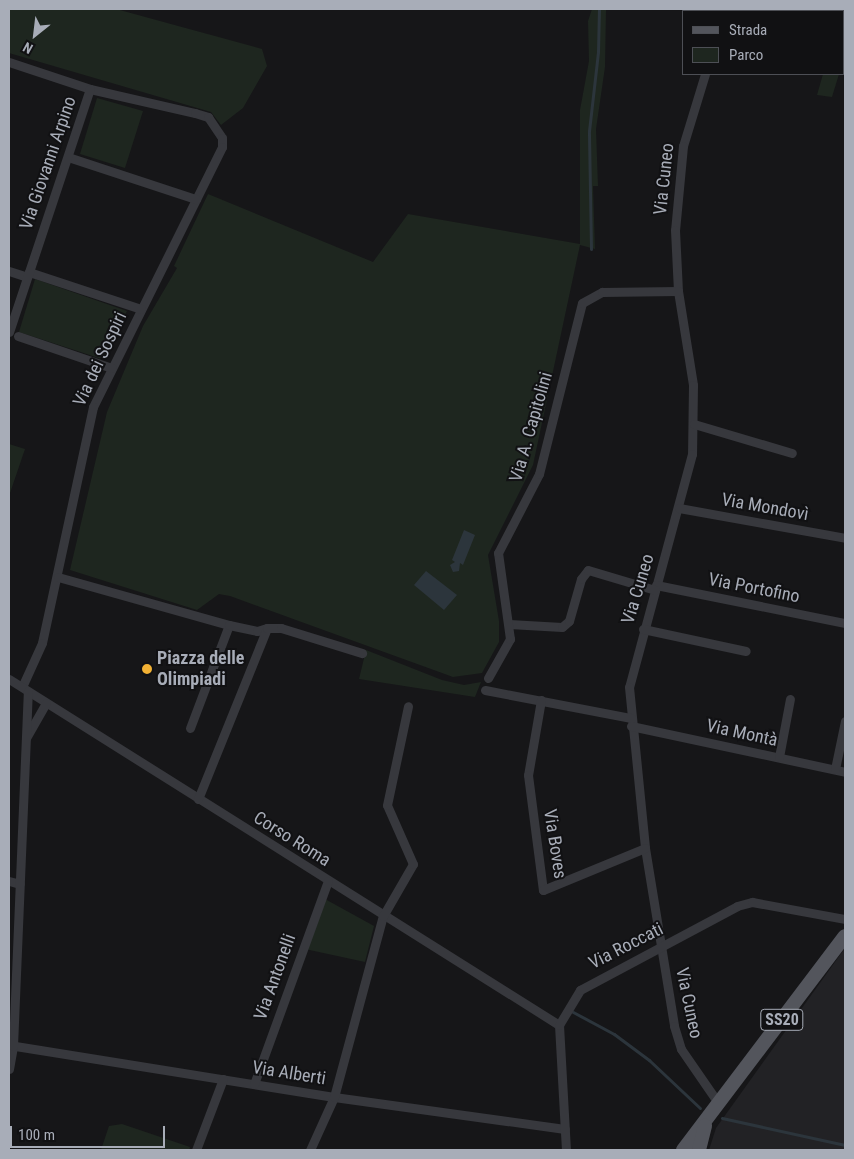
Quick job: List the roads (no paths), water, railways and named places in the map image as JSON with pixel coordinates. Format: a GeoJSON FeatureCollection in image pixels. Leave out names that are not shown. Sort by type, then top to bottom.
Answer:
{"type":"FeatureCollection","features":[{"type":"Feature","properties":{"kind":"main road","name":"SS20"},"geometry":{"type":"LineString","coordinates":[[683,1150],[845,936]]}},
{"type":"Feature","properties":{"kind":"main road","name":"SS20"},"geometry":{"type":"LineString","coordinates":[[698,1150],[707,1118]]}},
{"type":"Feature","properties":{"kind":"street"},"geometry":{"type":"LineString","coordinates":[[9,62],[90,89]]}},
{"type":"Feature","properties":{"kind":"street","name":"Via Cuneo"},"geometry":{"type":"LineString","coordinates":[[705,75],[682,146],[675,230],[678,291],[693,385],[694,424],[692,454],[679,508],[629,680],[631,722],[644,848],[660,946],[681,1049],[719,1104]]}},
{"type":"Feature","properties":{"kind":"street","name":"Via dei Sospiri"},"geometry":{"type":"LineString","coordinates":[[9,1069],[20,884],[25,689],[36,661],[58,577],[93,407],[222,147],[222,138],[208,118],[90,89]]}},
{"type":"Feature","properties":{"kind":"street","name":"Via Giovanni Arpino"},"geometry":{"type":"LineString","coordinates":[[9,332],[90,89]]}},
{"type":"Feature","properties":{"kind":"street"},"geometry":{"type":"LineString","coordinates":[[68,157],[196,199]]}},
{"type":"Feature","properties":{"kind":"street"},"geometry":{"type":"LineString","coordinates":[[9,271],[28,274],[141,309]]}},
{"type":"Feature","properties":{"kind":"street","name":"Via A. Capitolini"},"geometry":{"type":"LineString","coordinates":[[488,678],[506,649],[508,624],[498,553],[539,474],[582,303],[602,292],[678,291]]}},
{"type":"Feature","properties":{"kind":"street"},"geometry":{"type":"LineString","coordinates":[[18,336],[112,368]]}},
{"type":"Feature","properties":{"kind":"street"},"geometry":{"type":"LineString","coordinates":[[694,424],[792,453]]}},
{"type":"Feature","properties":{"kind":"street","name":"Via Mondovì"},"geometry":{"type":"LineString","coordinates":[[679,508],[845,538]]}},
{"type":"Feature","properties":{"kind":"street","name":"Via Portofino"},"geometry":{"type":"LineString","coordinates":[[508,624],[562,627],[569,621],[581,579],[588,570],[656,588],[845,623]]}},
{"type":"Feature","properties":{"kind":"street"},"geometry":{"type":"LineString","coordinates":[[58,577],[229,625],[257,631],[266,628],[281,628],[362,653]]}},
{"type":"Feature","properties":{"kind":"street"},"geometry":{"type":"LineString","coordinates":[[190,728],[229,625]]}},
{"type":"Feature","properties":{"kind":"street"},"geometry":{"type":"LineString","coordinates":[[198,799],[266,628]]}},
{"type":"Feature","properties":{"kind":"street"},"geometry":{"type":"LineString","coordinates":[[643,629],[746,651]]}},
{"type":"Feature","properties":{"kind":"street","name":"Corso Roma"},"geometry":{"type":"LineString","coordinates":[[9,679],[559,1025]]}},
{"type":"Feature","properties":{"kind":"street","name":"Via Montà"},"geometry":{"type":"LineString","coordinates":[[485,690],[541,700],[845,772]]}},
{"type":"Feature","properties":{"kind":"street","name":"Via Boves"},"geometry":{"type":"LineString","coordinates":[[541,700],[528,775],[543,890],[644,848]]}},
{"type":"Feature","properties":{"kind":"street"},"geometry":{"type":"LineString","coordinates":[[779,757],[790,700]]}},
{"type":"Feature","properties":{"kind":"street","name":"Via dei Sospiri"},"geometry":{"type":"LineString","coordinates":[[24,740],[46,703]]}},
{"type":"Feature","properties":{"kind":"street"},"geometry":{"type":"LineString","coordinates":[[310,1150],[334,1097],[383,916],[413,864],[388,805],[408,706]]}},
{"type":"Feature","properties":{"kind":"street"},"geometry":{"type":"LineString","coordinates":[[835,769],[845,721]]}},
{"type":"Feature","properties":{"kind":"street"},"geometry":{"type":"LineString","coordinates":[[9,881],[20,884]]}},
{"type":"Feature","properties":{"kind":"street","name":"Via Antonelli"},"geometry":{"type":"LineString","coordinates":[[254,1084],[328,881]]}},
{"type":"Feature","properties":{"kind":"street","name":"Via Roccati"},"geometry":{"type":"LineString","coordinates":[[559,1025],[571,1002],[591,982],[737,906],[752,902],[845,919]]}},
{"type":"Feature","properties":{"kind":"street"},"geometry":{"type":"LineString","coordinates":[[559,1025],[566,1150]]}},
{"type":"Feature","properties":{"kind":"street","name":"Via Alberti"},"geometry":{"type":"LineString","coordinates":[[11,1045],[334,1097],[566,1129]]}},
{"type":"Feature","properties":{"kind":"street"},"geometry":{"type":"LineString","coordinates":[[196,1150],[223,1079]]}},
{"type":"Feature","properties":{"kind":"waterway"},"geometry":{"type":"LineString","coordinates":[[591,249],[589,131],[598,52],[599,9]]}},
{"type":"Feature","properties":{"kind":"waterway"},"geometry":{"type":"LineString","coordinates":[[573,1012],[614,1034],[649,1060],[700,1108]]}},
{"type":"Feature","properties":{"kind":"waterway"},"geometry":{"type":"LineString","coordinates":[[722,1118],[845,1145]]}},
{"type":"Feature","properties":{"kind":"place","name":"Piazza delle Olimpiadi"},"geometry":{"type":"Point","coordinates":[147,669]}}]}
